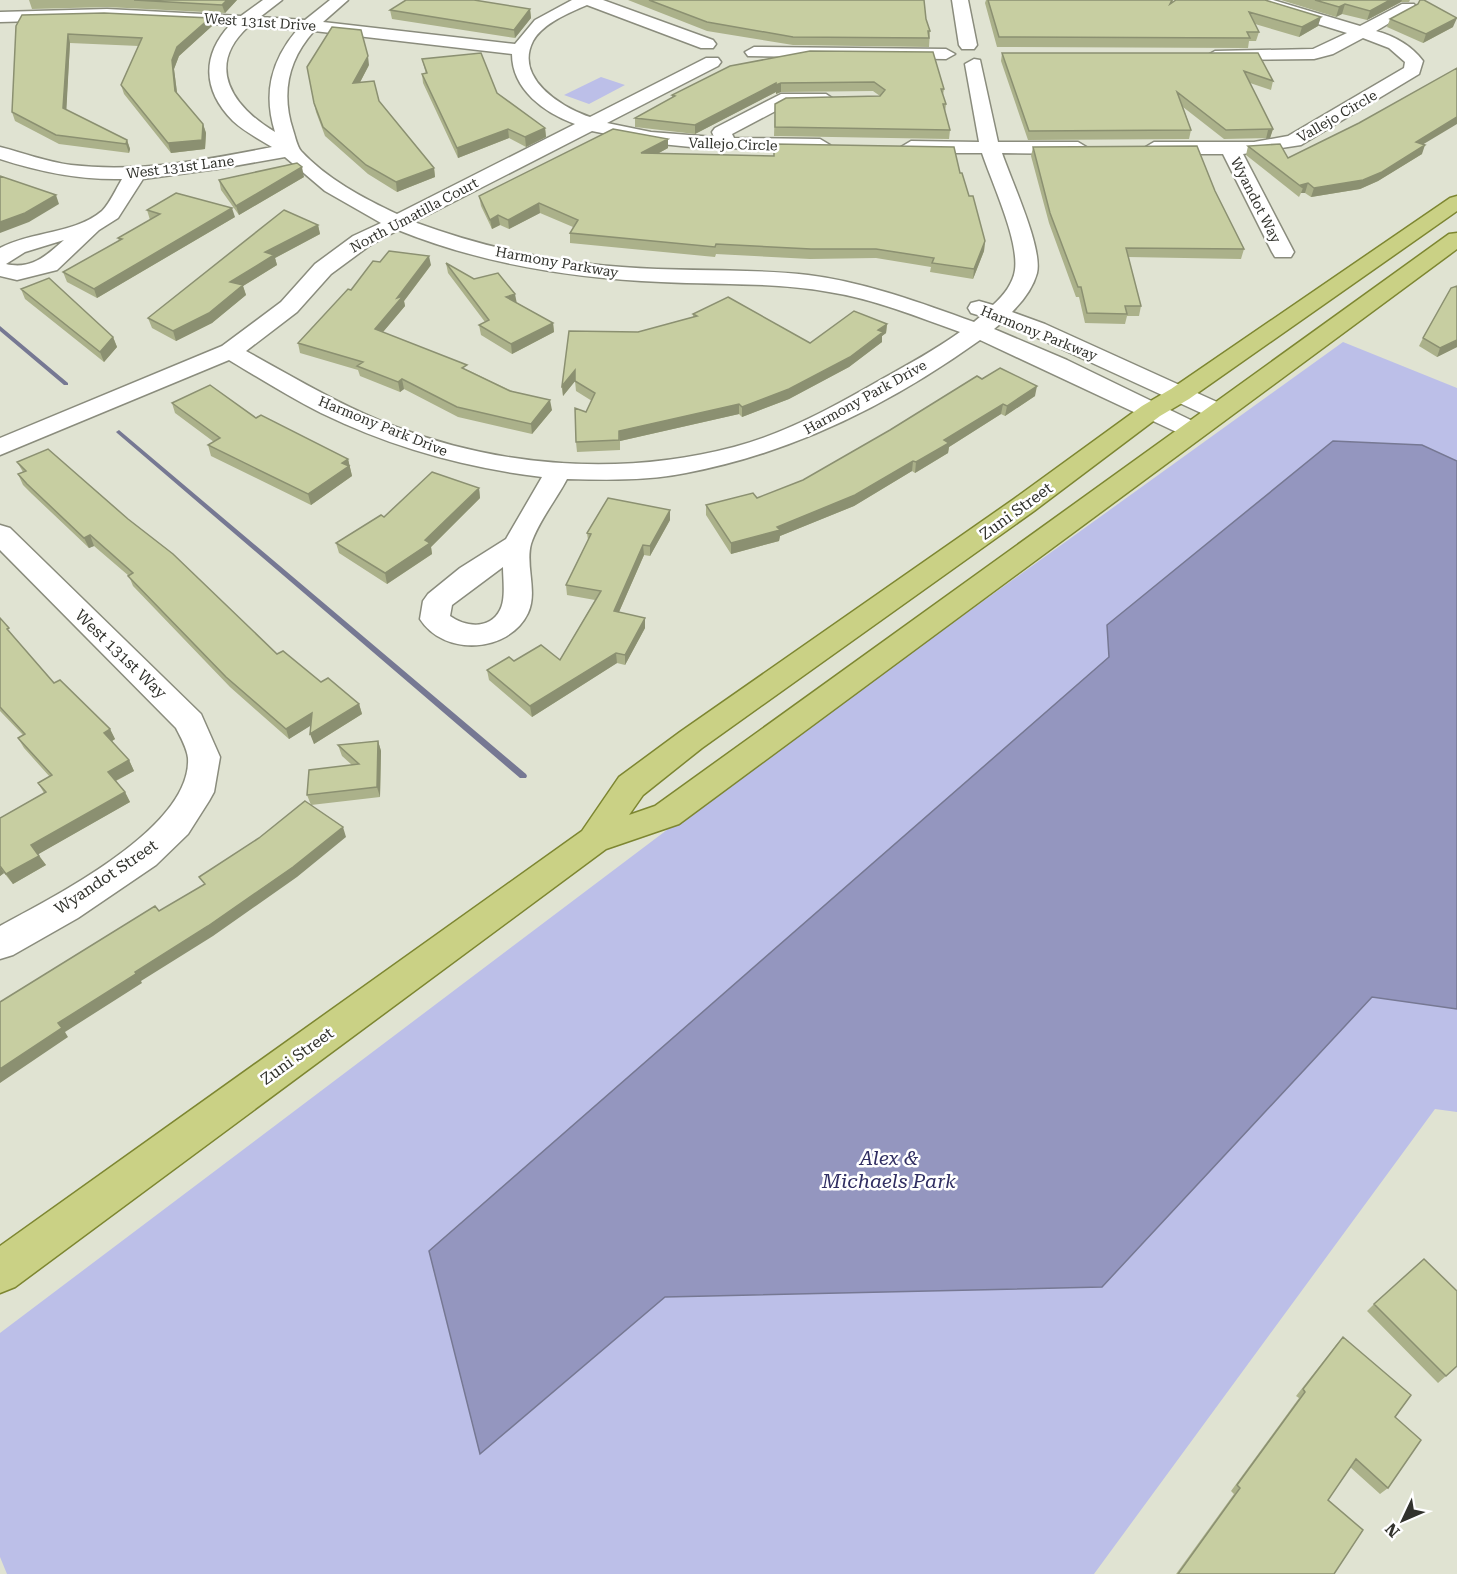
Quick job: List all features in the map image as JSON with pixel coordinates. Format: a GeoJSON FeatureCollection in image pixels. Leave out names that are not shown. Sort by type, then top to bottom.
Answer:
{"type":"FeatureCollection","features":[{"type":"Feature","properties":{"kind":"main road","name":"Zuni Street"},"geometry":{"type":"LineString","coordinates":[[594,840],[631,786],[710,726],[1024,506],[1151,411],[1180,394],[1457,202]]}},
{"type":"Feature","properties":{"kind":"main road","name":"Zuni Street"},"geometry":{"type":"LineString","coordinates":[[0,1272],[594,840],[667,815],[1457,239]]}},
{"type":"Feature","properties":{"kind":"street","name":"Harmony Parkway"},"geometry":{"type":"LineString","coordinates":[[273,0],[223,43],[216,63],[218,78],[230,106],[252,129],[290,150],[333,188],[397,222],[452,242],[547,263],[618,273],[779,280],[850,290],[976,330],[1014,345],[1194,431]]}},
{"type":"Feature","properties":{"kind":"street"},"geometry":{"type":"LineString","coordinates":[[290,150],[277,98],[281,70],[293,45],[309,25],[340,0]]}},
{"type":"Feature","properties":{"kind":"street"},"geometry":{"type":"LineString","coordinates":[[519,50],[524,40],[545,21],[587,0],[728,57],[752,48],[732,42],[728,57]]}},
{"type":"Feature","properties":{"kind":"street","name":"Harmony Park Drive"},"geometry":{"type":"LineString","coordinates":[[230,351],[332,408],[417,443],[478,461],[557,473],[631,471],[681,465],[762,446],[831,418],[925,365],[976,330],[1015,296],[1022,285],[1027,263],[990,148],[979,54],[960,0]]}},
{"type":"Feature","properties":{"kind":"street","name":"Vallejo Circle"},"geometry":{"type":"LineString","coordinates":[[1137,148],[1266,147],[1294,141],[1409,75],[1414,65],[1408,53],[1395,44],[1256,0]]}},
{"type":"Feature","properties":{"kind":"street"},"geometry":{"type":"LineString","coordinates":[[1197,56],[1306,55],[1327,50],[1408,7]]}},
{"type":"Feature","properties":{"kind":"street","name":"West 131st Drive"},"geometry":{"type":"LineString","coordinates":[[0,17],[107,14],[309,25],[519,50]]}},
{"type":"Feature","properties":{"kind":"street","name":"Vallejo Circle"},"geometry":{"type":"LineString","coordinates":[[519,50],[522,73],[527,84],[547,102],[588,124],[656,139],[726,144],[844,146]]}},
{"type":"Feature","properties":{"kind":"street","name":"North Umatilla Court"},"geometry":{"type":"LineString","coordinates":[[0,447],[230,351],[289,307],[323,269],[362,241],[588,124],[728,57],[946,54],[957,62],[979,54]]}},
{"type":"Feature","properties":{"kind":"street"},"geometry":{"type":"LineString","coordinates":[[726,144],[722,132],[781,100],[850,100]]}},
{"type":"Feature","properties":{"kind":"street"},"geometry":{"type":"LineString","coordinates":[[890,146],[1091,148]]}},
{"type":"Feature","properties":{"kind":"street","name":"Wyandot Way"},"geometry":{"type":"LineString","coordinates":[[1230,148],[1283,252]]}},
{"type":"Feature","properties":{"kind":"street","name":"West 131st Lane"},"geometry":{"type":"LineString","coordinates":[[0,153],[27,163],[69,171],[135,175],[290,150]]}},
{"type":"Feature","properties":{"kind":"street"},"geometry":{"type":"LineString","coordinates":[[0,269],[17,273],[49,265],[92,226],[111,214],[135,175]]}},
{"type":"Feature","properties":{"kind":"street"},"geometry":{"type":"LineString","coordinates":[[0,260],[5,254],[27,244],[92,226]]}},
{"type":"Feature","properties":{"kind":"street","name":"Harmony Parkway"},"geometry":{"type":"LineString","coordinates":[[850,290],[878,286],[906,290],[938,296],[996,313],[1219,412]]}},
{"type":"Feature","properties":{"kind":"street"},"geometry":{"type":"LineString","coordinates":[[517,545],[557,473]]}},
{"type":"Feature","properties":{"kind":"street","name":"West 131st Way"},"geometry":{"type":"LineString","coordinates":[[0,534],[190,722],[196,730],[204,756],[197,793]]}},
{"type":"Feature","properties":{"kind":"street","name":"Wyandot Street"},"geometry":{"type":"LineString","coordinates":[[0,944],[134,862],[177,826],[197,793]]}},
{"type":"Feature","properties":{"kind":"green space"},"geometry":{"type":"Polygon","coordinates":[[[601,77],[625,85],[589,104],[564,95],[601,77]]]}},
{"type":"Feature","properties":{"kind":"green space","name":"Alex & Michaels Park"},"geometry":{"type":"Polygon","coordinates":[[[1343,342],[1457,388],[1457,1112],[1435,1109],[1094,1574],[7,1574],[0,1557],[0,1333],[700,805],[1343,342]]]}},
{"type":"Feature","properties":{"kind":"shaded area"},"geometry":{"type":"Polygon","coordinates":[[[1333,441],[1422,445],[1457,461],[1457,1009],[1372,997],[1102,1287],[665,1297],[480,1454],[429,1251],[1109,657],[1107,625],[1333,441]]]}},
{"type":"Feature","properties":{"kind":"building"},"geometry":{"type":"Polygon","coordinates":[[[134,0],[227,0],[222,5],[134,0]]]}},
{"type":"Feature","properties":{"kind":"building"},"geometry":{"type":"Polygon","coordinates":[[[406,0],[474,0],[530,9],[514,30],[390,10],[406,0]]]}},
{"type":"Feature","properties":{"kind":"building"},"geometry":{"type":"Polygon","coordinates":[[[649,0],[924,0],[930,31],[928,31],[929,38],[793,37],[707,22],[649,0]]]}},
{"type":"Feature","properties":{"kind":"building"},"geometry":{"type":"Polygon","coordinates":[[[988,0],[1172,0],[1170,4],[1176,0],[1265,0],[1321,17],[1302,27],[1249,12],[1259,32],[1247,32],[1250,38],[999,37],[988,0]]]}},
{"type":"Feature","properties":{"kind":"building"},"geometry":{"type":"Polygon","coordinates":[[[1315,0],[1390,0],[1370,11],[1345,4],[1339,7],[1315,0]]]}},
{"type":"Feature","properties":{"kind":"building"},"geometry":{"type":"Polygon","coordinates":[[[1420,0],[1457,18],[1426,34],[1390,19],[1418,4],[1420,0]]]}},
{"type":"Feature","properties":{"kind":"building"},"geometry":{"type":"Polygon","coordinates":[[[104,13],[210,18],[177,47],[172,60],[175,91],[203,124],[202,140],[168,143],[121,85],[142,38],[68,34],[63,108],[127,140],[126,144],[56,135],[12,112],[16,26],[22,15],[104,13]]]}},
{"type":"Feature","properties":{"kind":"building"},"geometry":{"type":"Polygon","coordinates":[[[332,27],[361,30],[368,56],[353,83],[374,81],[379,101],[434,168],[396,182],[366,165],[323,127],[314,103],[307,67],[332,27]]]}},
{"type":"Feature","properties":{"kind":"building"},"geometry":{"type":"Polygon","coordinates":[[[810,51],[933,52],[944,89],[941,89],[946,104],[943,104],[950,130],[775,127],[775,104],[786,98],[880,96],[885,90],[874,82],[781,83],[776,85],[776,83],[695,125],[635,118],[675,96],[672,95],[730,66],[810,51]]]}},
{"type":"Feature","properties":{"kind":"building"},"geometry":{"type":"Polygon","coordinates":[[[481,53],[497,93],[545,128],[525,137],[508,129],[457,148],[422,74],[427,73],[422,59],[481,53]]]}},
{"type":"Feature","properties":{"kind":"building"},"geometry":{"type":"Polygon","coordinates":[[[1002,53],[1258,53],[1273,81],[1244,71],[1273,129],[1226,130],[1177,92],[1191,130],[1029,131],[1002,53]]]}},
{"type":"Feature","properties":{"kind":"building"},"geometry":{"type":"Polygon","coordinates":[[[1457,68],[1457,117],[1416,142],[1425,145],[1382,172],[1363,180],[1314,188],[1308,183],[1301,185],[1303,188],[1248,146],[1280,144],[1288,158],[1359,123],[1457,68]]]}},
{"type":"Feature","properties":{"kind":"building"},"geometry":{"type":"Polygon","coordinates":[[[613,129],[668,139],[641,153],[774,156],[774,144],[954,147],[960,173],[962,173],[969,196],[973,196],[985,241],[974,269],[932,263],[934,258],[876,249],[811,249],[716,244],[715,247],[570,233],[578,220],[539,203],[508,220],[498,215],[490,220],[479,196],[613,129]]]}},
{"type":"Feature","properties":{"kind":"building"},"geometry":{"type":"Polygon","coordinates":[[[1197,146],[1215,191],[1244,249],[1126,248],[1141,306],[1125,306],[1127,314],[1087,313],[1081,287],[1078,287],[1050,213],[1033,147],[1197,146]]]}},
{"type":"Feature","properties":{"kind":"building"},"geometry":{"type":"Polygon","coordinates":[[[297,163],[302,167],[236,206],[219,180],[297,163]]]}},
{"type":"Feature","properties":{"kind":"building"},"geometry":{"type":"Polygon","coordinates":[[[0,176],[56,195],[25,213],[0,222],[0,176]]]}},
{"type":"Feature","properties":{"kind":"building"},"geometry":{"type":"Polygon","coordinates":[[[176,193],[232,208],[94,289],[63,272],[122,239],[118,238],[160,214],[147,210],[176,193]]]}},
{"type":"Feature","properties":{"kind":"building"},"geometry":{"type":"Polygon","coordinates":[[[284,210],[318,225],[265,252],[274,255],[230,282],[243,285],[209,313],[173,331],[148,318],[284,210]]]}},
{"type":"Feature","properties":{"kind":"building"},"geometry":{"type":"Polygon","coordinates":[[[389,251],[429,256],[397,298],[403,296],[375,329],[467,365],[462,368],[510,391],[550,400],[531,424],[457,407],[402,379],[398,382],[357,366],[363,362],[298,343],[348,289],[351,290],[373,261],[380,262],[389,251]]]}},
{"type":"Feature","properties":{"kind":"building"},"geometry":{"type":"Polygon","coordinates":[[[446,263],[474,279],[498,273],[515,294],[506,297],[553,323],[511,344],[479,325],[489,320],[446,263]]]}},
{"type":"Feature","properties":{"kind":"building"},"geometry":{"type":"Polygon","coordinates":[[[49,278],[113,337],[100,352],[21,289],[49,278]]]}},
{"type":"Feature","properties":{"kind":"building"},"geometry":{"type":"Polygon","coordinates":[[[1457,286],[1457,340],[1440,348],[1423,338],[1451,288],[1457,286]]]}},
{"type":"Feature","properties":{"kind":"building"},"geometry":{"type":"Polygon","coordinates":[[[728,297],[810,343],[854,311],[887,324],[878,330],[883,332],[850,357],[789,389],[742,407],[739,404],[619,431],[619,440],[576,442],[575,408],[586,412],[595,393],[575,381],[575,370],[562,386],[569,331],[638,332],[697,316],[693,314],[728,297]]]}},
{"type":"Feature","properties":{"kind":"building"},"geometry":{"type":"Polygon","coordinates":[[[1000,368],[1037,386],[1007,406],[1003,404],[944,440],[949,443],[916,462],[913,461],[855,495],[777,527],[780,530],[731,543],[706,505],[753,493],[757,498],[803,480],[977,376],[982,379],[1000,368]]]}},
{"type":"Feature","properties":{"kind":"building"},"geometry":{"type":"Polygon","coordinates":[[[210,385],[256,418],[261,415],[348,459],[342,463],[349,466],[308,494],[208,445],[220,438],[172,403],[210,385]]]}},
{"type":"Feature","properties":{"kind":"building"},"geometry":{"type":"Polygon","coordinates":[[[48,449],[128,519],[173,554],[277,654],[283,651],[321,682],[328,678],[359,704],[310,734],[312,713],[286,729],[226,677],[128,576],[133,573],[90,535],[84,538],[18,474],[26,471],[17,462],[48,449]]]}},
{"type":"Feature","properties":{"kind":"building"},"geometry":{"type":"Polygon","coordinates":[[[432,472],[479,488],[425,540],[430,543],[385,573],[336,543],[381,515],[384,517],[432,472]]]}},
{"type":"Feature","properties":{"kind":"building"},"geometry":{"type":"Polygon","coordinates":[[[608,498],[670,510],[650,546],[643,545],[614,611],[645,618],[625,655],[616,653],[530,706],[487,670],[509,657],[514,661],[541,645],[560,660],[601,591],[566,585],[591,534],[587,533],[608,498]]]}},
{"type":"Feature","properties":{"kind":"building"},"geometry":{"type":"Polygon","coordinates":[[[0,618],[54,683],[60,680],[110,729],[104,733],[129,760],[108,772],[125,792],[31,845],[39,856],[6,874],[0,866],[0,818],[46,792],[38,783],[52,775],[18,738],[25,734],[0,707],[0,618]]]}},
{"type":"Feature","properties":{"kind":"building"},"geometry":{"type":"Polygon","coordinates":[[[378,741],[377,787],[307,795],[309,770],[359,764],[338,745],[378,741]]]}},
{"type":"Feature","properties":{"kind":"building"},"geometry":{"type":"Polygon","coordinates":[[[305,801],[343,827],[293,867],[208,926],[58,1023],[62,1028],[0,1069],[0,1002],[155,906],[159,911],[205,884],[199,877],[259,838],[305,801]]]}},
{"type":"Feature","properties":{"kind":"building"},"geometry":{"type":"Polygon","coordinates":[[[1424,1259],[1457,1291],[1457,1366],[1446,1376],[1374,1304],[1424,1259]]]}},
{"type":"Feature","properties":{"kind":"building"},"geometry":{"type":"Polygon","coordinates":[[[1343,1337],[1411,1395],[1395,1417],[1421,1440],[1388,1488],[1356,1459],[1328,1500],[1363,1530],[1334,1574],[1178,1574],[1240,1488],[1237,1485],[1305,1392],[1303,1389],[1343,1337]]]}},
{"type":"Feature","properties":{"kind":"waterway"},"geometry":{"type":"LineString","coordinates":[[0,328],[66,384]]}},
{"type":"Feature","properties":{"kind":"waterway"},"geometry":{"type":"LineString","coordinates":[[119,432],[523,776]]}}]}
